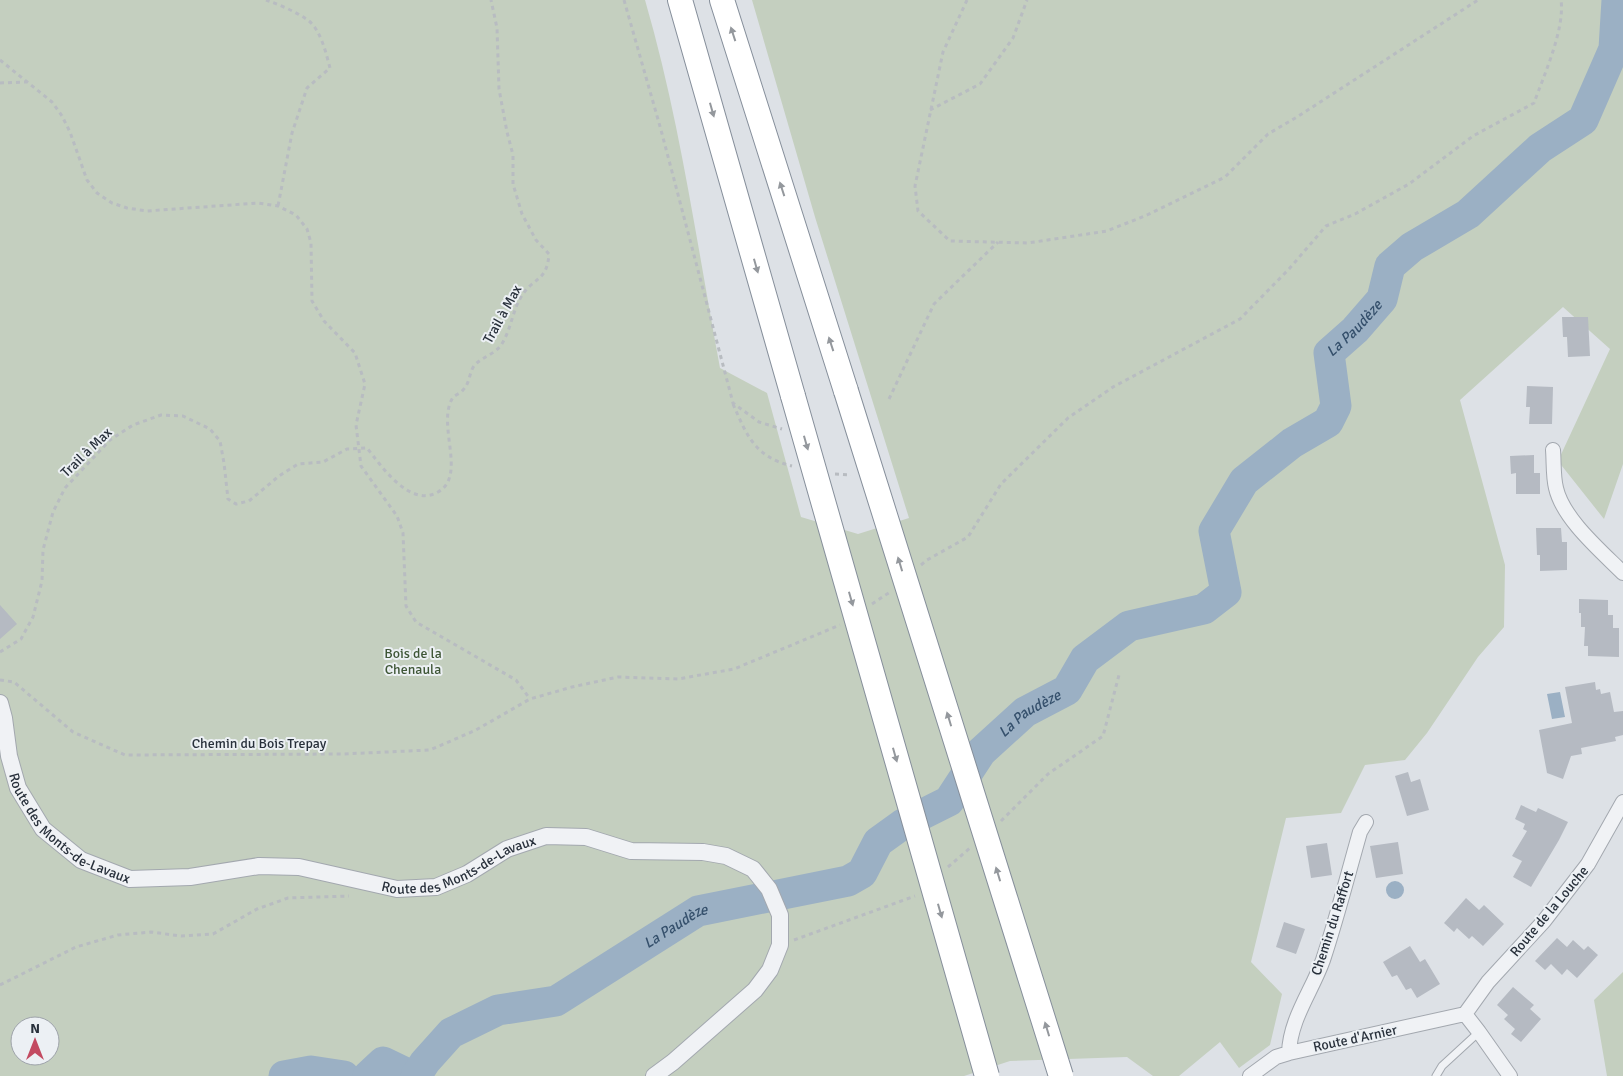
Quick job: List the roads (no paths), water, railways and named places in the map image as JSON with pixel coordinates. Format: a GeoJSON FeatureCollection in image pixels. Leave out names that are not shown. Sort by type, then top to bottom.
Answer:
{"type":"FeatureCollection","features":[{"type":"Feature","properties":{"kind":"highway"},"geometry":{"type":"LineString","coordinates":[[680,0],[987,1076]]}},
{"type":"Feature","properties":{"kind":"highway"},"geometry":{"type":"LineString","coordinates":[[722,0],[1061,1076]]}},
{"type":"Feature","properties":{"kind":"street"},"geometry":{"type":"LineString","coordinates":[[1552,450],[1556,489],[1564,506],[1582,533],[1623,572]]}},
{"type":"Feature","properties":{"kind":"street","name":"Route des Monts-de-Lavaux"},"geometry":{"type":"LineString","coordinates":[[0,703],[9,756],[18,788],[43,829],[81,860],[130,879],[190,878],[259,866],[299,867],[397,889],[436,887],[467,874],[506,849],[546,836],[586,837],[631,851],[703,852],[726,856],[753,869],[769,889],[780,915],[780,946],[770,970],[755,990],[673,1062],[654,1076]]}},
{"type":"Feature","properties":{"kind":"street","name":"Route de la Louche"},"geometry":{"type":"LineString","coordinates":[[1465,1014],[1488,982],[1544,921],[1588,864],[1623,802]]}},
{"type":"Feature","properties":{"kind":"street","name":"Chemin du Raffort"},"geometry":{"type":"LineString","coordinates":[[1289,1052],[1289,1042],[1295,1022],[1322,961],[1360,832],[1366,822]]}},
{"type":"Feature","properties":{"kind":"street"},"geometry":{"type":"LineString","coordinates":[[1465,1014],[1480,1032],[1510,1076]]}},
{"type":"Feature","properties":{"kind":"street","name":"Route d'Arnier"},"geometry":{"type":"LineString","coordinates":[[1250,1076],[1276,1057],[1289,1052],[1465,1014]]}},
{"type":"Feature","properties":{"kind":"lane"},"geometry":{"type":"LineString","coordinates":[[1436,1076],[1442,1066],[1480,1032]]}},
{"type":"Feature","properties":{"kind":"water"},"geometry":{"type":"Polygon","coordinates":[[[1560,692],[1565,717],[1552,719],[1547,694],[1560,692]]]}},
{"type":"Feature","properties":{"kind":"water"},"geometry":{"type":"Polygon","coordinates":[[[1395,881],[1401,884],[1404,890],[1401,896],[1395,899],[1389,896],[1386,890],[1389,884],[1395,881]]]}},
{"type":"Feature","properties":{"kind":"waterway","name":"La Paudèze"},"geometry":{"type":"LineString","coordinates":[[416,1076],[425,1062],[451,1033],[498,1010],[556,1001],[698,911],[848,881],[862,873],[878,842],[903,824],[949,801],[981,752],[1025,712],[1067,690],[1085,659],[1129,626],[1204,609],[1226,592],[1214,531],[1244,481],[1292,443],[1328,422],[1336,406],[1329,353],[1355,330],[1382,299],[1390,266],[1412,247],[1468,214],[1540,148],[1583,120],[1614,49],[1617,0]]}},
{"type":"Feature","properties":{"kind":"waterway","name":"La Paudèze"},"geometry":{"type":"LineString","coordinates":[[368,1076],[383,1062],[412,1076]]}},
{"type":"Feature","properties":{"kind":"waterway","name":"La Paudèze"},"geometry":{"type":"LineString","coordinates":[[284,1076],[311,1071],[344,1076]]}},
{"type":"Feature","properties":{"kind":"park label","name":"Bois de la Chenaula"},"geometry":{"type":"Point","coordinates":[413,662]}}]}
